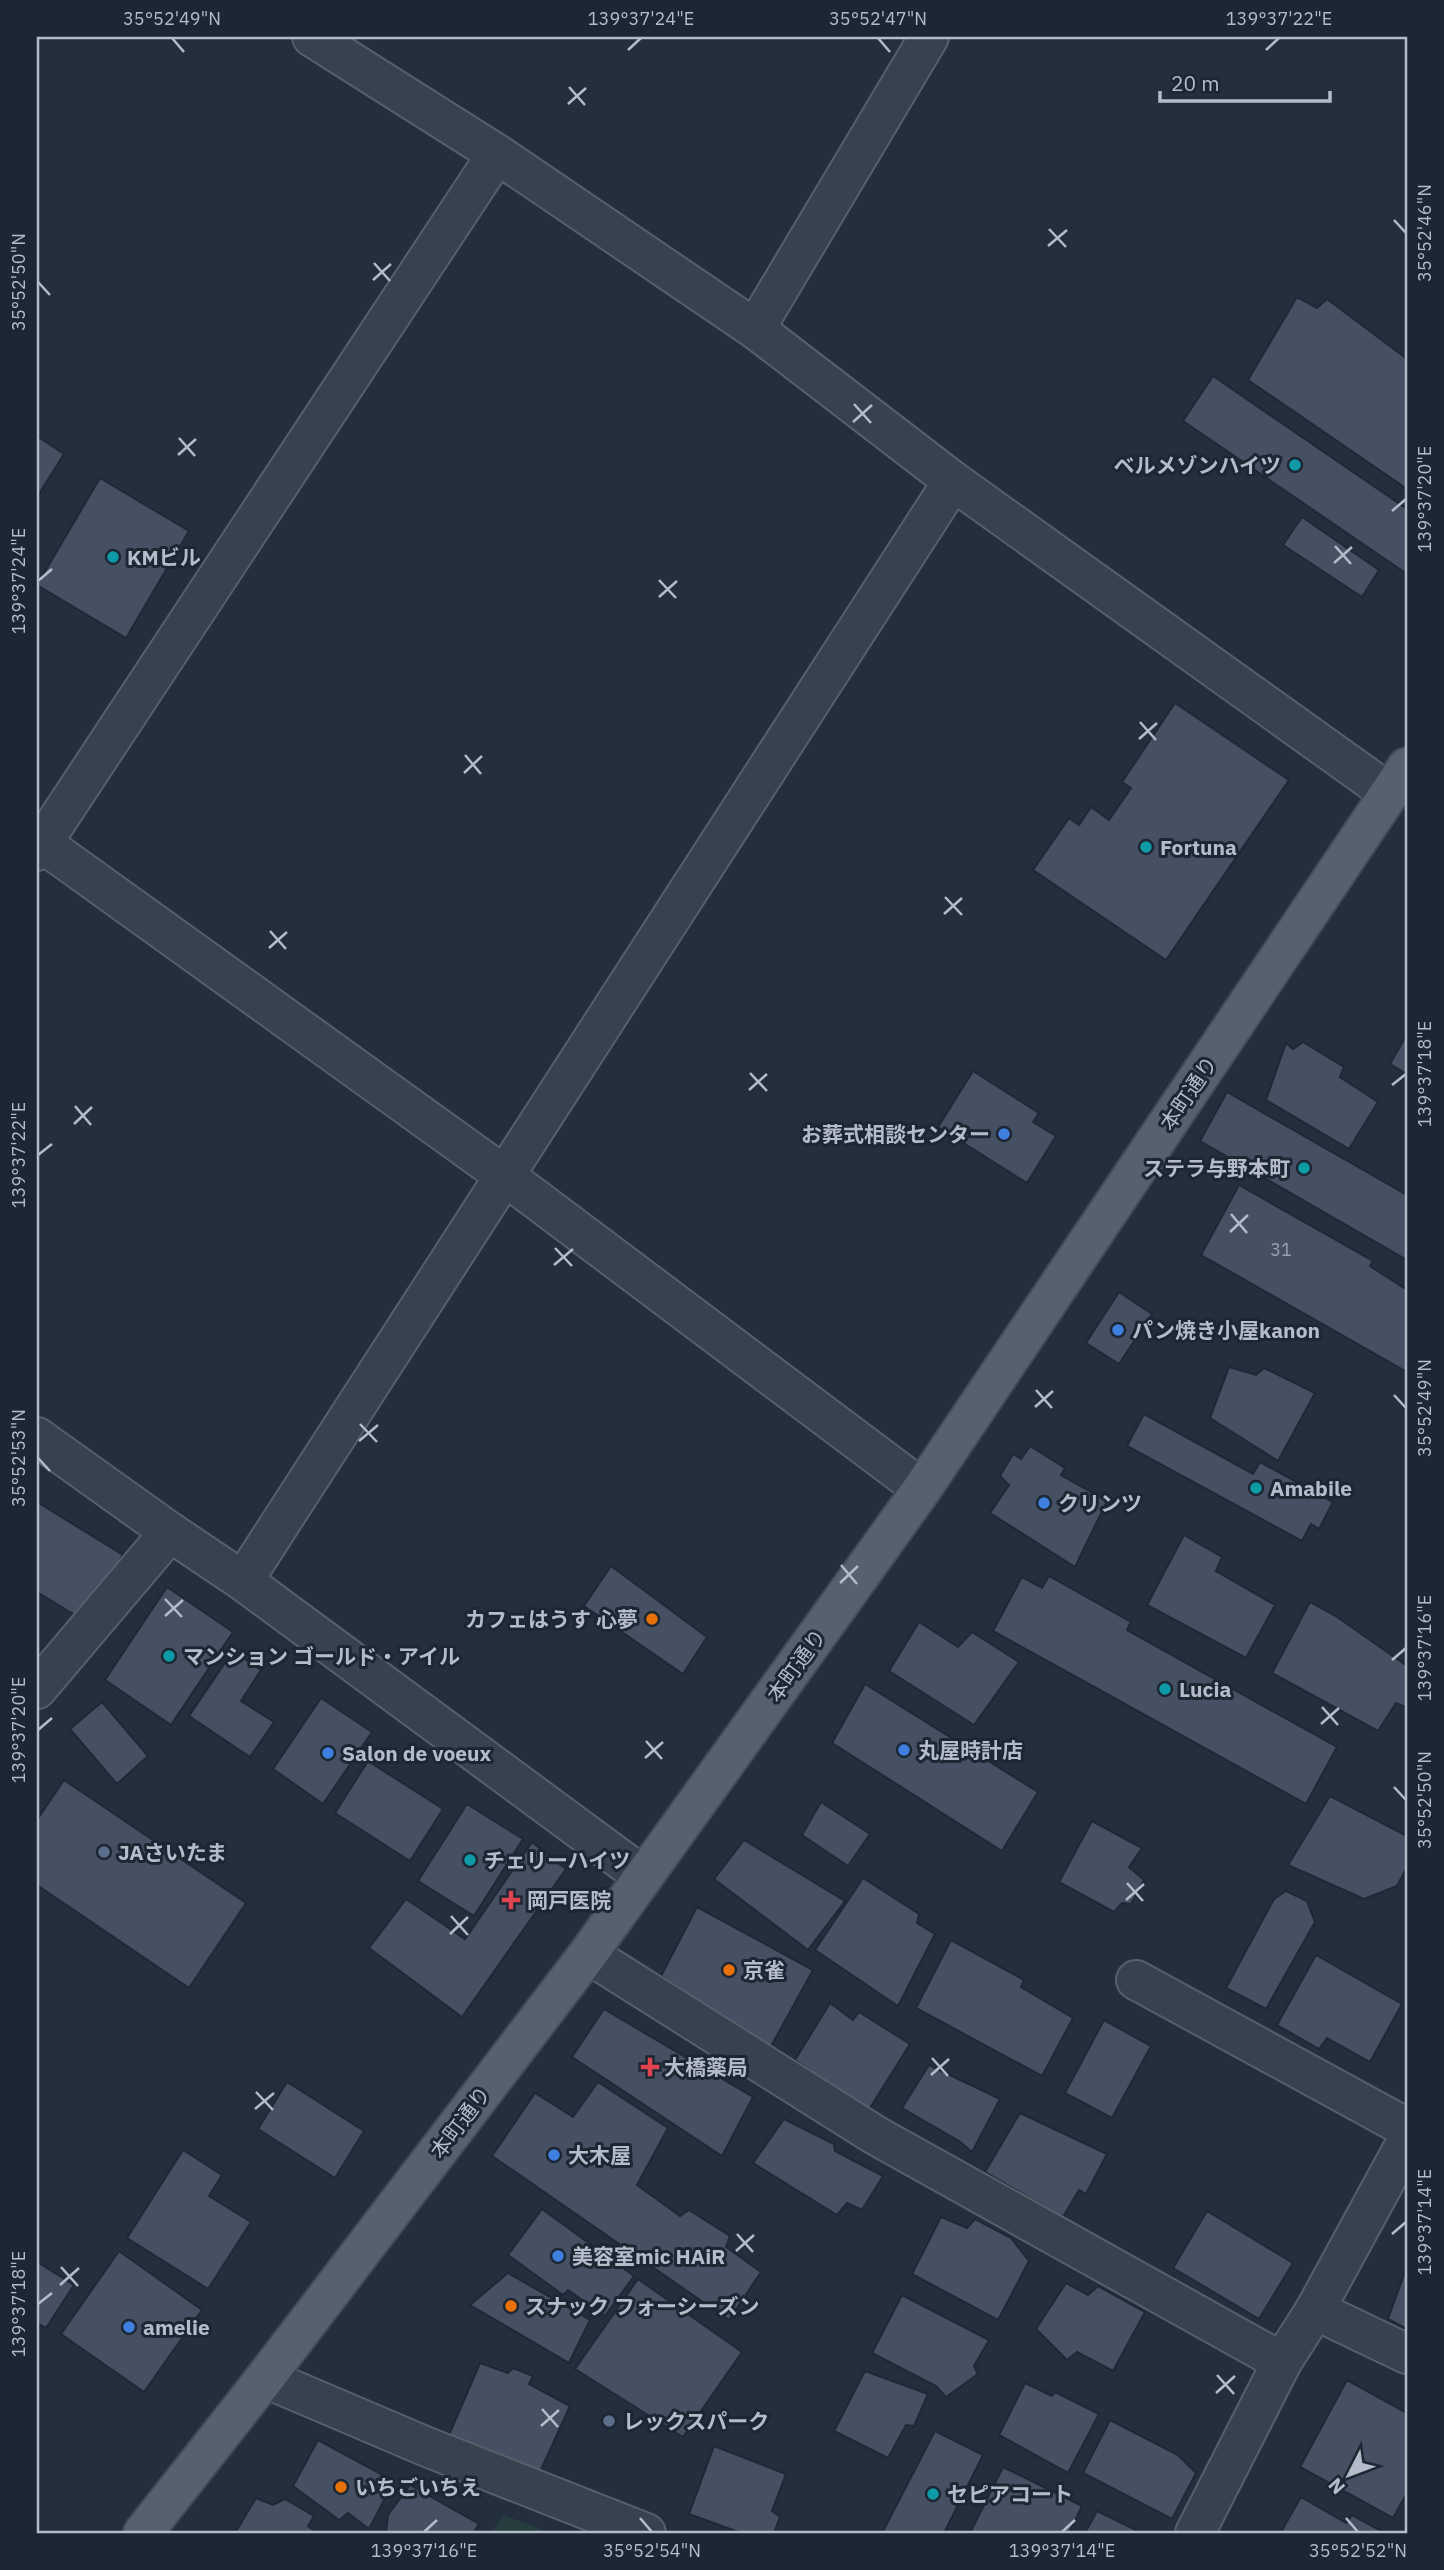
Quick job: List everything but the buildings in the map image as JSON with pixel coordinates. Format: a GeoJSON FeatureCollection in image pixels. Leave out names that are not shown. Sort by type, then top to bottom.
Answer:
{"type":"FeatureCollection","features":[{"type":"Feature","properties":{"kind":"main road","name":"本町通り"},"geometry":{"type":"LineString","coordinates":[[144,2533],[588,1954],[922,1489],[1398,780]]}},
{"type":"Feature","properties":{"kind":"street"},"geometry":{"type":"LineString","coordinates":[[312,37],[497,154],[755,329],[953,481],[1398,780]]}},
{"type":"Feature","properties":{"kind":"street"},"geometry":{"type":"LineString","coordinates":[[755,329],[929,37]]}},
{"type":"Feature","properties":{"kind":"street"},"geometry":{"type":"LineString","coordinates":[[497,154],[39,847],[505,1176],[922,1489]]}},
{"type":"Feature","properties":{"kind":"street"},"geometry":{"type":"LineString","coordinates":[[243,1580],[953,481]]}},
{"type":"Feature","properties":{"kind":"street"},"geometry":{"type":"LineString","coordinates":[[37,1437],[170,1532],[243,1580],[643,1876]]}},
{"type":"Feature","properties":{"kind":"street"},"geometry":{"type":"LineString","coordinates":[[37,1689],[170,1532]]}},
{"type":"Feature","properties":{"kind":"street"},"geometry":{"type":"LineString","coordinates":[[588,1954],[875,2135],[1282,2362]]}},
{"type":"Feature","properties":{"kind":"street"},"geometry":{"type":"LineString","coordinates":[[1136,1980],[1404,2150],[1315,2310],[1282,2362],[1195,2533]]}},
{"type":"Feature","properties":{"kind":"street"},"geometry":{"type":"LineString","coordinates":[[1315,2310],[1407,2354]]}},
{"type":"Feature","properties":{"kind":"street"},"geometry":{"type":"LineString","coordinates":[[265,2378],[427,2447],[646,2533]]}},
{"type":"Feature","properties":{"kind":"green space"},"geometry":{"type":"Polygon","coordinates":[[[503,2515],[552,2533],[492,2533],[503,2515]]]}},
{"type":"Feature","properties":{"kind":"place","name":"ベルメゾンハイツ"},"geometry":{"type":"Point","coordinates":[1295,465]}},
{"type":"Feature","properties":{"kind":"place","name":"KMビル"},"geometry":{"type":"Point","coordinates":[113,557]}},
{"type":"Feature","properties":{"kind":"place","name":"Fortuna"},"geometry":{"type":"Point","coordinates":[1146,847]}},
{"type":"Feature","properties":{"kind":"place","name":"お葬式相談センター"},"geometry":{"type":"Point","coordinates":[1004,1134]}},
{"type":"Feature","properties":{"kind":"place","name":"ステラ与野本町"},"geometry":{"type":"Point","coordinates":[1304,1168]}},
{"type":"Feature","properties":{"kind":"place","name":"パン焼き小屋kanon"},"geometry":{"type":"Point","coordinates":[1118,1330]}},
{"type":"Feature","properties":{"kind":"place","name":"Amabile"},"geometry":{"type":"Point","coordinates":[1256,1488]}},
{"type":"Feature","properties":{"kind":"place","name":"クリンツ"},"geometry":{"type":"Point","coordinates":[1044,1503]}},
{"type":"Feature","properties":{"kind":"place","name":"カフェはうす 心夢"},"geometry":{"type":"Point","coordinates":[652,1619]}},
{"type":"Feature","properties":{"kind":"place","name":"マンション ゴールド・アイル"},"geometry":{"type":"Point","coordinates":[169,1656]}},
{"type":"Feature","properties":{"kind":"place","name":"Lucia"},"geometry":{"type":"Point","coordinates":[1165,1689]}},
{"type":"Feature","properties":{"kind":"place","name":"丸屋時計店"},"geometry":{"type":"Point","coordinates":[904,1750]}},
{"type":"Feature","properties":{"kind":"place","name":"Salon de voeux"},"geometry":{"type":"Point","coordinates":[328,1753]}},
{"type":"Feature","properties":{"kind":"place","name":"JAさいたま"},"geometry":{"type":"Point","coordinates":[104,1852]}},
{"type":"Feature","properties":{"kind":"place","name":"チェリーハイツ"},"geometry":{"type":"Point","coordinates":[470,1860]}},
{"type":"Feature","properties":{"kind":"place","name":"岡戸医院"},"geometry":{"type":"Point","coordinates":[511,1900]}},
{"type":"Feature","properties":{"kind":"place","name":"京雀"},"geometry":{"type":"Point","coordinates":[729,1970]}},
{"type":"Feature","properties":{"kind":"place","name":"大橋薬局"},"geometry":{"type":"Point","coordinates":[650,2067]}},
{"type":"Feature","properties":{"kind":"place","name":"大木屋"},"geometry":{"type":"Point","coordinates":[554,2155]}},
{"type":"Feature","properties":{"kind":"place","name":"美容室mic HAiR"},"geometry":{"type":"Point","coordinates":[558,2256]}},
{"type":"Feature","properties":{"kind":"place","name":"スナック フォーシーズン"},"geometry":{"type":"Point","coordinates":[511,2306]}},
{"type":"Feature","properties":{"kind":"place","name":"amelie"},"geometry":{"type":"Point","coordinates":[129,2327]}},
{"type":"Feature","properties":{"kind":"place","name":"レックスパーク"},"geometry":{"type":"Point","coordinates":[609,2421]}},
{"type":"Feature","properties":{"kind":"place","name":"いちごいちえ"},"geometry":{"type":"Point","coordinates":[341,2487]}},
{"type":"Feature","properties":{"kind":"place","name":"セピアコート"},"geometry":{"type":"Point","coordinates":[933,2494]}}]}
